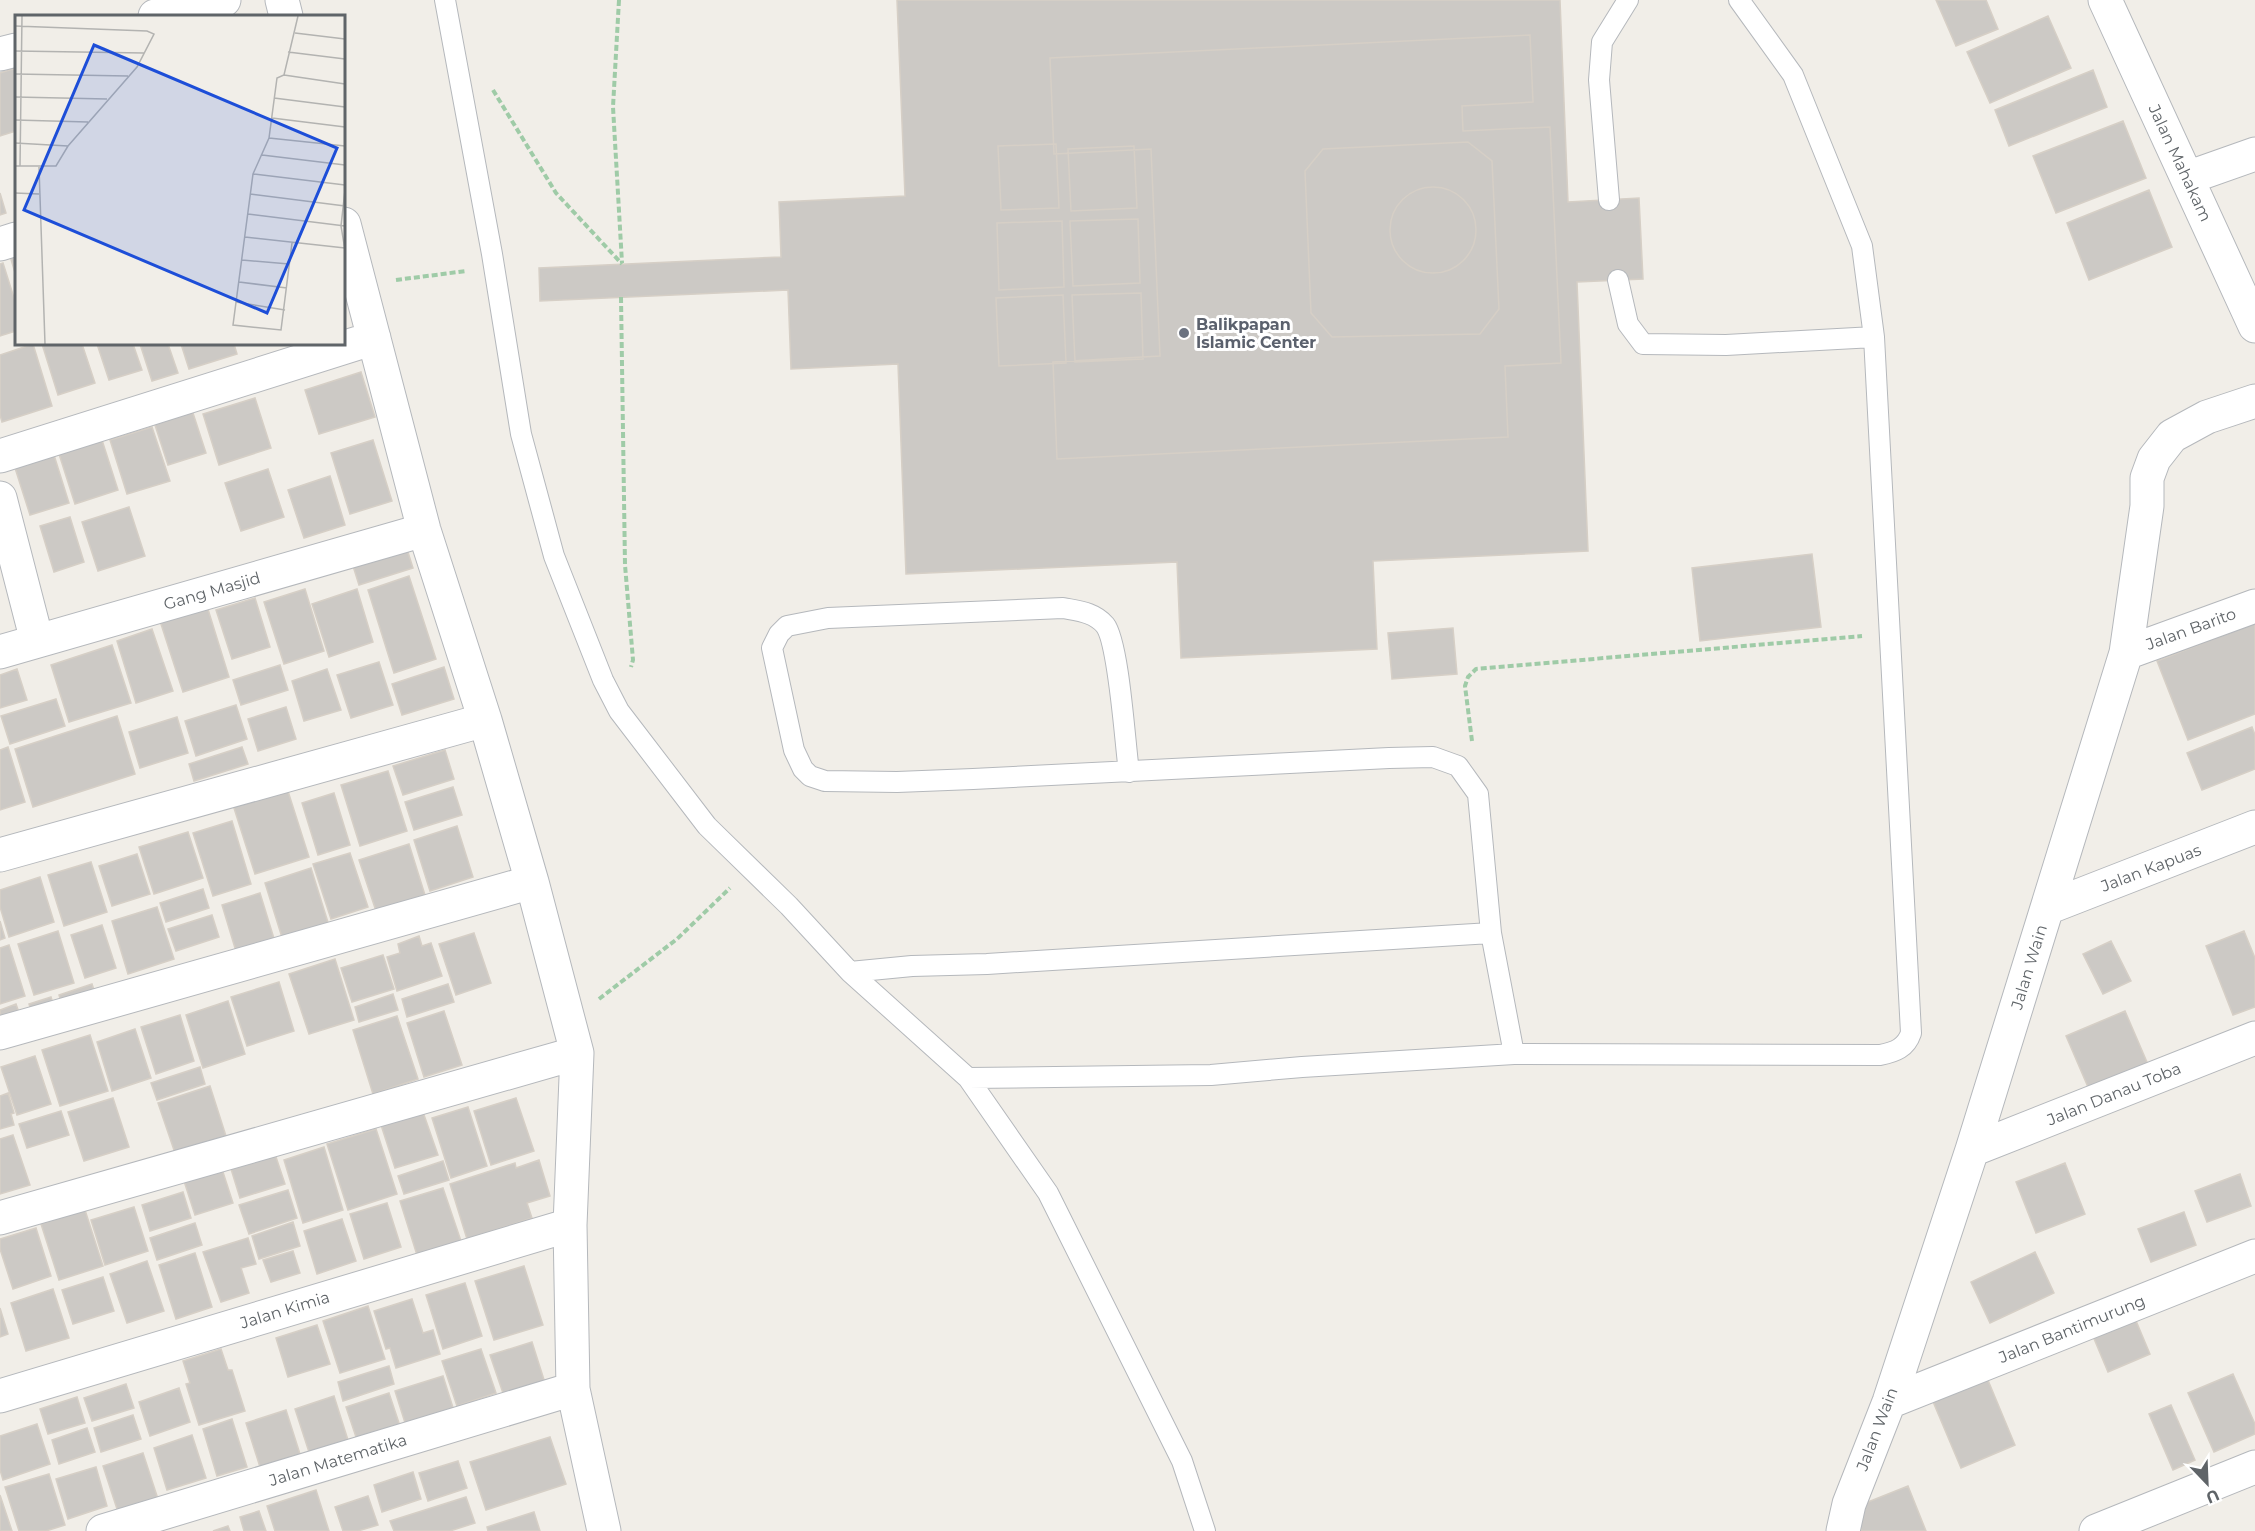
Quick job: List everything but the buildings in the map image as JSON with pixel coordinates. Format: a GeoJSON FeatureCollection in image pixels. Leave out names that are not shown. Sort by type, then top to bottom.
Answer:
{"type":"FeatureCollection","features":[{"type":"Feature","properties":{"kind":"street"},"geometry":{"type":"LineString","coordinates":[[159,15],[224,0]]}},
{"type":"Feature","properties":{"kind":"street"},"geometry":{"type":"LineString","coordinates":[[282,0],[286,15]]}},
{"type":"Feature","properties":{"kind":"street","name":"Jalan Mahakam"},"geometry":{"type":"LineString","coordinates":[[2105,0],[2255,326]]}},
{"type":"Feature","properties":{"kind":"street"},"geometry":{"type":"LineString","coordinates":[[0,54],[15,50]]}},
{"type":"Feature","properties":{"kind":"street"},"geometry":{"type":"LineString","coordinates":[[2187,178],[2255,154]]}},
{"type":"Feature","properties":{"kind":"street"},"geometry":{"type":"LineString","coordinates":[[345,228],[424,530],[485,720],[532,882],[577,1053],[570,1225],[573,1389],[604,1531]]}},
{"type":"Feature","properties":{"kind":"street"},"geometry":{"type":"LineString","coordinates":[[0,244],[15,239]]}},
{"type":"Feature","properties":{"kind":"street"},"geometry":{"type":"LineString","coordinates":[[0,456],[374,338]]}},
{"type":"Feature","properties":{"kind":"street","name":"Jalan Wain"},"geometry":{"type":"LineString","coordinates":[[1843,1531],[1849,1504],[1888,1402],[1972,1150],[2126,653],[2147,506],[2147,477],[2154,459],[2172,436],[2207,417],[2255,401]]}},
{"type":"Feature","properties":{"kind":"street"},"geometry":{"type":"LineString","coordinates":[[0,498],[37,641]]}},
{"type":"Feature","properties":{"kind":"street","name":"Gang Masjid"},"geometry":{"type":"LineString","coordinates":[[0,652],[424,530]]}},
{"type":"Feature","properties":{"kind":"street","name":"Jalan Barito"},"geometry":{"type":"LineString","coordinates":[[2126,653],[2255,606]]}},
{"type":"Feature","properties":{"kind":"street"},"geometry":{"type":"LineString","coordinates":[[0,855],[485,720]]}},
{"type":"Feature","properties":{"kind":"street","name":"Jalan Kapuas"},"geometry":{"type":"LineString","coordinates":[[2047,908],[2255,827]]}},
{"type":"Feature","properties":{"kind":"street"},"geometry":{"type":"LineString","coordinates":[[0,1033],[532,882]]}},
{"type":"Feature","properties":{"kind":"street","name":"Jalan Danau Toba"},"geometry":{"type":"LineString","coordinates":[[1972,1150],[2255,1038]]}},
{"type":"Feature","properties":{"kind":"street"},"geometry":{"type":"LineString","coordinates":[[0,1218],[577,1053]]}},
{"type":"Feature","properties":{"kind":"street","name":"Jalan Kimia"},"geometry":{"type":"LineString","coordinates":[[0,1396],[570,1225]]}},
{"type":"Feature","properties":{"kind":"street","name":"Jalan Bantimurung"},"geometry":{"type":"LineString","coordinates":[[1888,1402],[2255,1256]]}},
{"type":"Feature","properties":{"kind":"street","name":"Jalan Matematika"},"geometry":{"type":"LineString","coordinates":[[103,1531],[573,1389]]}},
{"type":"Feature","properties":{"kind":"street"},"geometry":{"type":"LineString","coordinates":[[2096,1531],[2255,1467]]}},
{"type":"Feature","properties":{"kind":"lane"},"geometry":{"type":"LineString","coordinates":[[445,0],[494,267],[521,434],[554,556],[603,680],[619,711],[707,826],[789,906],[850,972],[968,1078],[1048,1193],[1182,1461],[1205,1531]]}},
{"type":"Feature","properties":{"kind":"lane"},"geometry":{"type":"LineString","coordinates":[[1609,200],[1599,80],[1602,42],[1628,0]]}},
{"type":"Feature","properties":{"kind":"lane"},"geometry":{"type":"LineString","coordinates":[[968,1078],[1211,1075],[1514,1054],[1880,1055],[1901,1049],[1909,1041],[1911,1033],[1874,337],[1862,246],[1793,75],[1739,0]]}},
{"type":"Feature","properties":{"kind":"lane"},"geometry":{"type":"LineString","coordinates":[[1618,280],[1628,324],[1643,344],[1726,345],[1874,337]]}},
{"type":"Feature","properties":{"kind":"lane"},"geometry":{"type":"LineString","coordinates":[[1129,772],[1114,647],[1106,626],[1092,614],[1063,608],[828,618],[787,626],[779,634],[772,648],[794,750],[803,769],[810,776],[825,781],[897,782],[1129,772],[1371,759],[1433,757],[1458,766],[1478,794],[1491,933],[1514,1054]]}},
{"type":"Feature","properties":{"kind":"lane"},"geometry":{"type":"LineString","coordinates":[[850,972],[912,966],[998,963],[1491,933]]}},
{"type":"Feature","properties":{"kind":"path"},"geometry":{"type":"LineString","coordinates":[[489,83],[556,193],[622,264],[613,107],[619,0]]}},
{"type":"Feature","properties":{"kind":"path"},"geometry":{"type":"LineString","coordinates":[[359,285],[494,267]]}},
{"type":"Feature","properties":{"kind":"path"},"geometry":{"type":"LineString","coordinates":[[619,711],[633,660],[625,565],[621,297]]}},
{"type":"Feature","properties":{"kind":"path"},"geometry":{"type":"LineString","coordinates":[[1478,794],[1465,686],[1468,677],[1476,669],[1890,634]]}},
{"type":"Feature","properties":{"kind":"path"},"geometry":{"type":"LineString","coordinates":[[568,1018],[607,995],[676,939],[750,868]]}},
{"type":"Feature","properties":{"kind":"place","name":"Balikpapan Islamic Center"},"geometry":{"type":"Point","coordinates":[1184,333]}}]}
